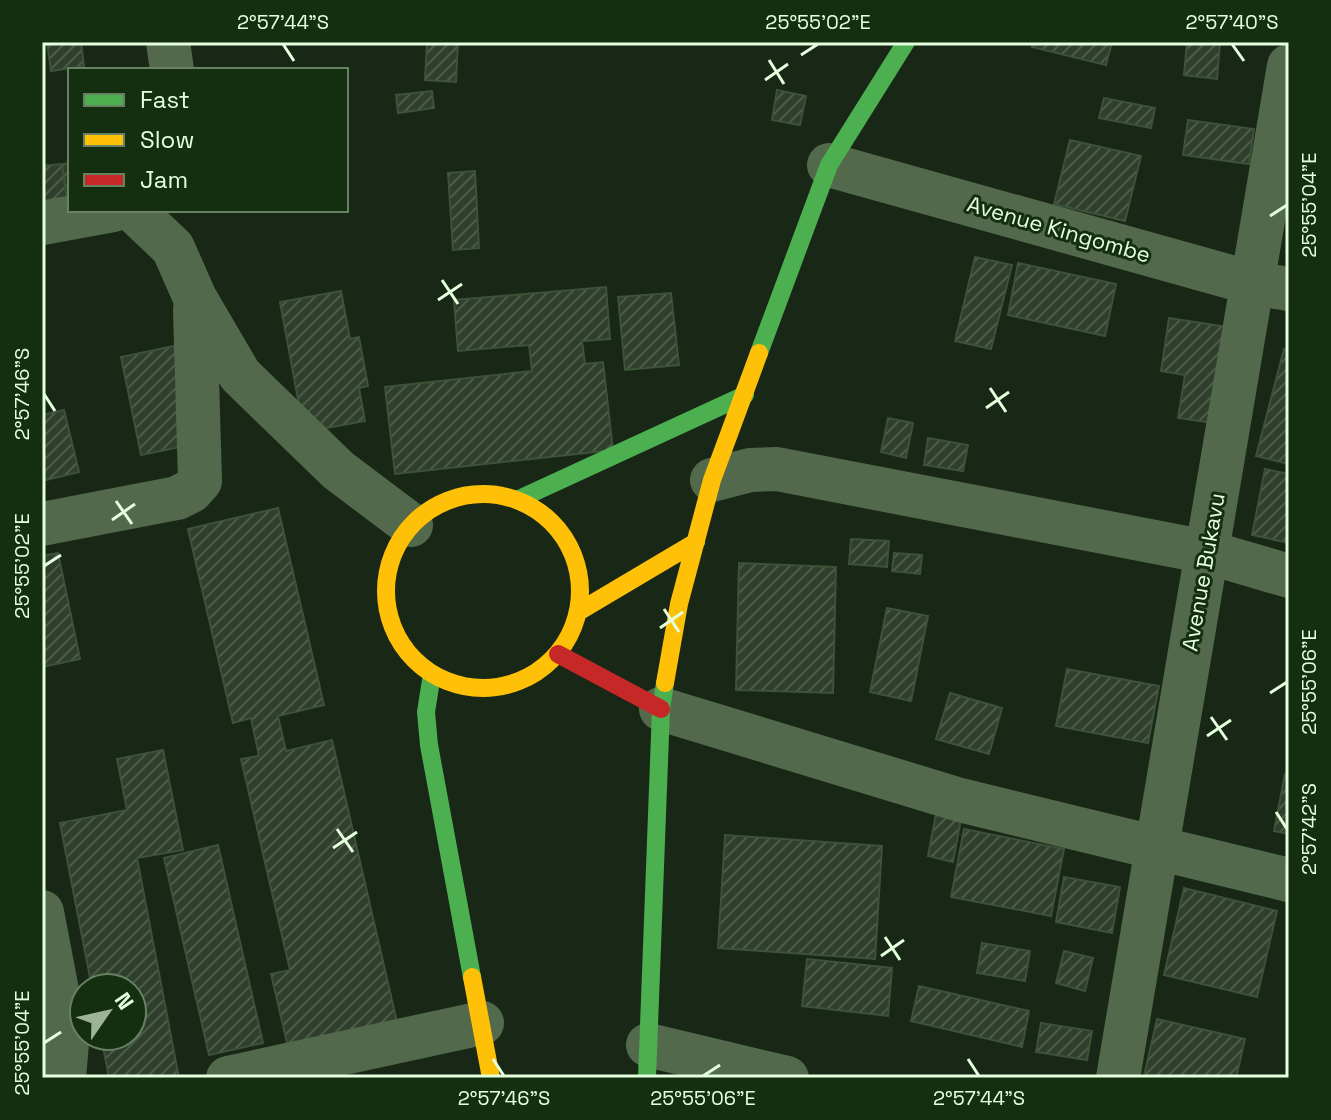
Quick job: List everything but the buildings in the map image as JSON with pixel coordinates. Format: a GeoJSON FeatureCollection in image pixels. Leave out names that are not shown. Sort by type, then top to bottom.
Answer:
{"type":"FeatureCollection","features":[{"type":"Feature","properties":{"kind":"street"},"geometry":{"type":"LineString","coordinates":[[168,42],[172,68]]}},
{"type":"Feature","properties":{"kind":"street"},"geometry":{"type":"LineString","coordinates":[[787,1078],[647,1062],[661,709],[679,604],[712,480],[829,165],[906,42]]}},
{"type":"Feature","properties":{"kind":"street","name":"Avenue Bukavu"},"geometry":{"type":"LineString","coordinates":[[1118,1078],[1207,552],[1271,286],[1289,66]]}},
{"type":"Feature","properties":{"kind":"street","name":"Avenue Kingombe"},"geometry":{"type":"LineString","coordinates":[[829,165],[1271,286]]}},
{"type":"Feature","properties":{"kind":"street"},"geometry":{"type":"LineString","coordinates":[[42,223],[102,212]]}},
{"type":"Feature","properties":{"kind":"street"},"geometry":{"type":"LineString","coordinates":[[137,212],[173,229],[195,298],[240,375],[338,470],[411,525]]}},
{"type":"Feature","properties":{"kind":"street"},"geometry":{"type":"LineString","coordinates":[[42,524],[177,498],[191,491],[200,481],[195,298]]}},
{"type":"Feature","properties":{"kind":"street"},"geometry":{"type":"LineString","coordinates":[[517,500],[745,395]]}},
{"type":"Feature","properties":{"kind":"street"},"geometry":{"type":"LineString","coordinates":[[712,480],[750,470],[777,469],[1207,552],[1289,576]]}},
{"type":"Feature","properties":{"kind":"street"},"geometry":{"type":"LineString","coordinates":[[471,494],[517,500],[538,510],[568,545],[579,578],[578,612],[571,634],[558,654],[542,670],[499,688],[476,689],[432,674],[400,640],[388,607],[390,563],[411,525],[428,510],[471,494]]}},
{"type":"Feature","properties":{"kind":"street"},"geometry":{"type":"LineString","coordinates":[[578,612],[696,542]]}},
{"type":"Feature","properties":{"kind":"street"},"geometry":{"type":"LineString","coordinates":[[558,654],[661,709],[960,800],[1289,880]]}},
{"type":"Feature","properties":{"kind":"street"},"geometry":{"type":"LineString","coordinates":[[432,674],[426,712],[429,745],[491,1078]]}},
{"type":"Feature","properties":{"kind":"street"},"geometry":{"type":"LineString","coordinates":[[42,912],[67,1043],[64,1078]]}},
{"type":"Feature","properties":{"kind":"street"},"geometry":{"type":"LineString","coordinates":[[228,1078],[482,1023]]}},
{"type":"Feature","properties":{"kind":"traffic: fast"},"geometry":{"type":"LineString","coordinates":[[759,353],[829,165],[906,42]]}},
{"type":"Feature","properties":{"kind":"traffic: fast"},"geometry":{"type":"LineString","coordinates":[[517,500],[745,395]]}},
{"type":"Feature","properties":{"kind":"traffic: fast"},"geometry":{"type":"LineString","coordinates":[[432,674],[426,712],[429,745],[472,977]]}},
{"type":"Feature","properties":{"kind":"traffic: fast"},"geometry":{"type":"LineString","coordinates":[[647,1078],[661,709],[665,683]]}},
{"type":"Feature","properties":{"kind":"traffic: slow"},"geometry":{"type":"LineString","coordinates":[[665,683],[679,604],[712,480],[759,353]]}},
{"type":"Feature","properties":{"kind":"traffic: slow"},"geometry":{"type":"LineString","coordinates":[[483,494],[520,501],[552,522],[573,554],[580,591],[573,628],[552,660],[520,681],[483,688],[446,681],[414,660],[393,628],[386,591],[393,554],[414,522],[446,501],[483,494]]}},
{"type":"Feature","properties":{"kind":"traffic: slow"},"geometry":{"type":"LineString","coordinates":[[578,612],[696,542]]}},
{"type":"Feature","properties":{"kind":"traffic: slow"},"geometry":{"type":"LineString","coordinates":[[472,977],[491,1078]]}},
{"type":"Feature","properties":{"kind":"traffic: jam"},"geometry":{"type":"LineString","coordinates":[[558,654],[661,709]]}}]}
